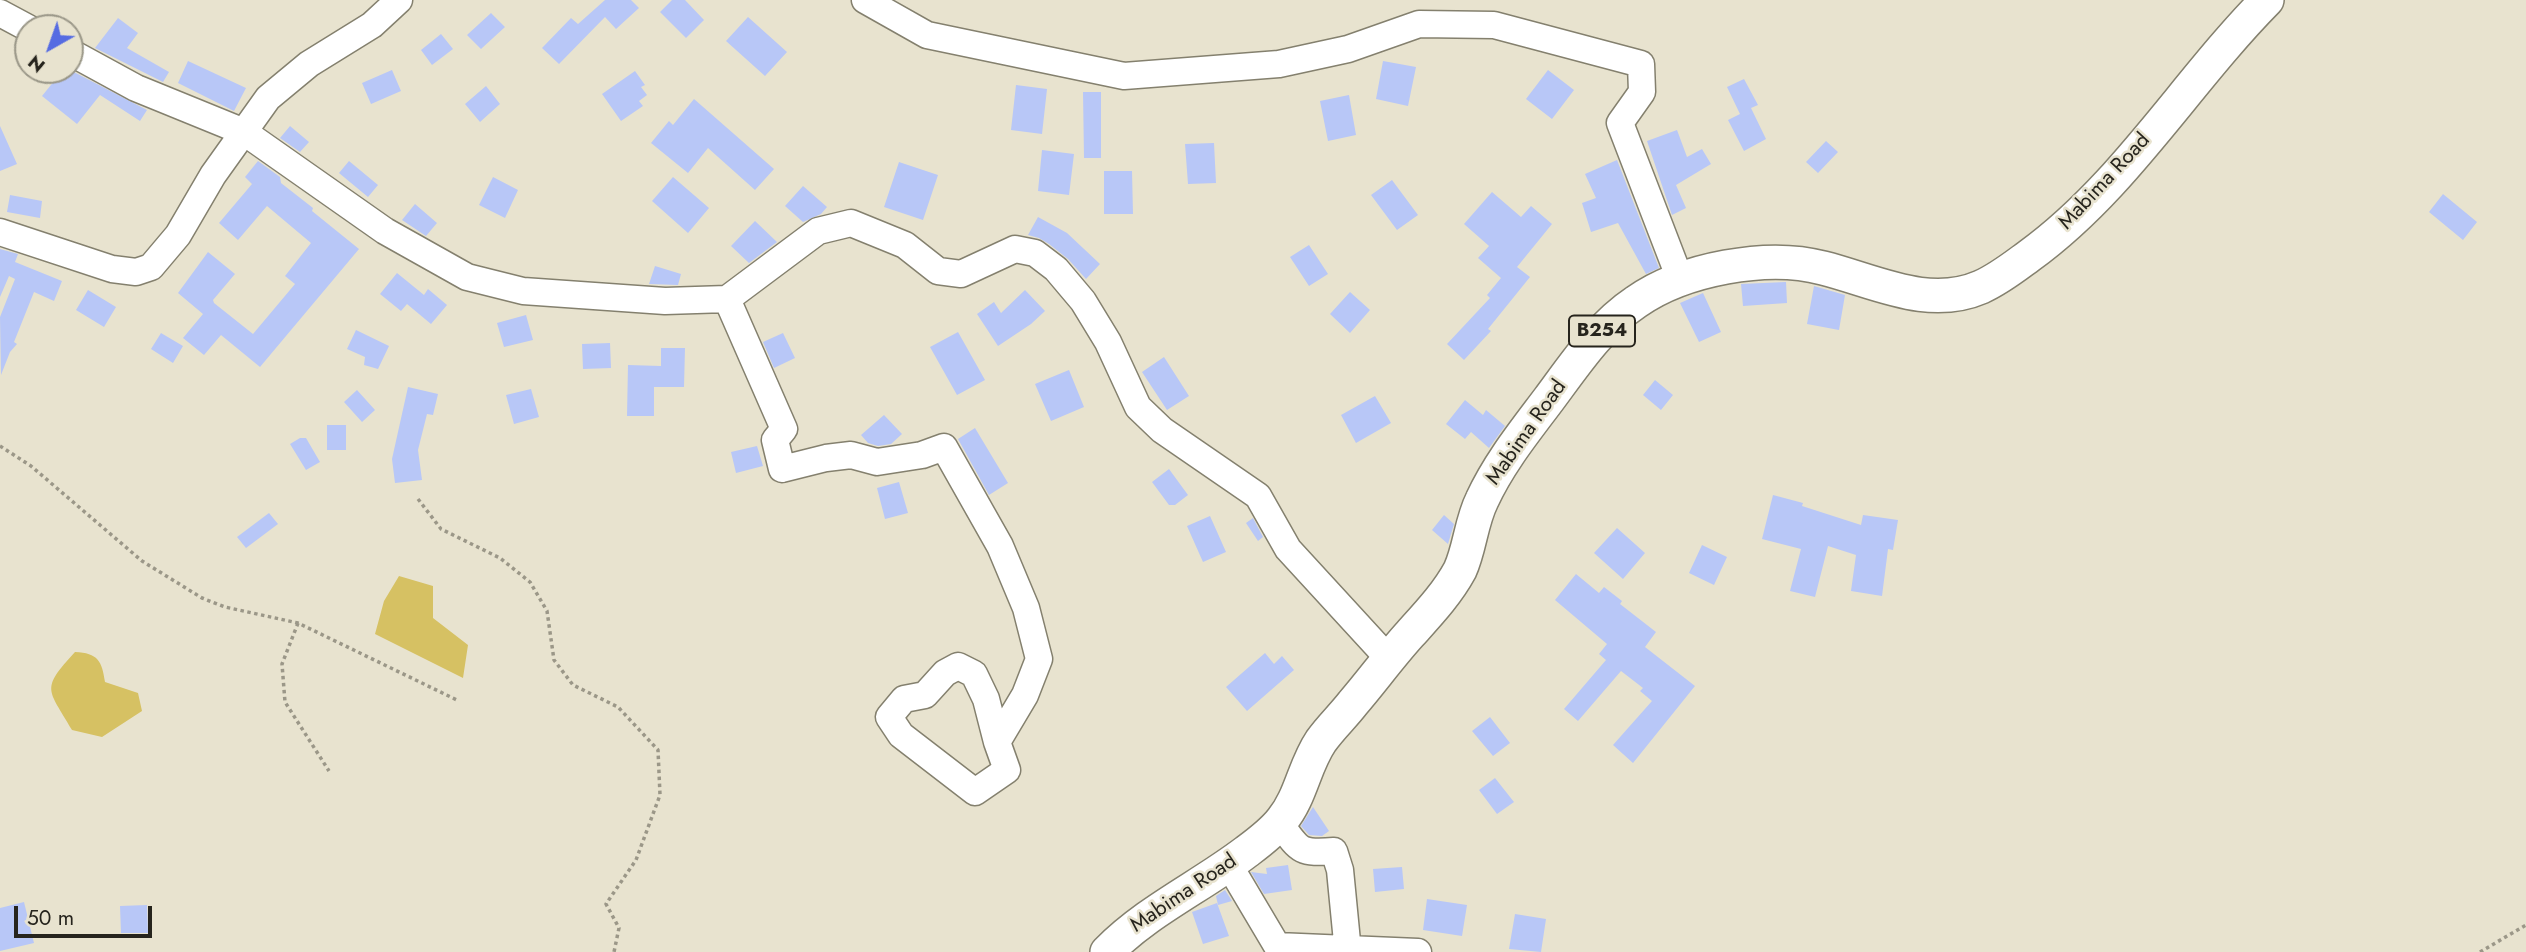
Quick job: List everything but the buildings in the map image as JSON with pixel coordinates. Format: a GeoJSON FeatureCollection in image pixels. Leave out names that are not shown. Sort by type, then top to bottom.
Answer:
{"type":"FeatureCollection","features":[{"type":"Feature","properties":{"kind":"main road","name":"Mabima Road"},"geometry":{"type":"LineString","coordinates":[[1107,952],[1145,918],[1229,865],[1270,834],[1280,823],[1298,794],[1306,766],[1322,739],[1444,596],[1461,567],[1481,501],[1507,455],[1598,335],[1620,313],[1641,298],[1680,279],[1705,271],[1742,266],[1795,263],[1821,267],[1908,293],[1934,296],[1979,288],[2003,275],[2075,219],[2111,182],[2209,63],[2267,0]]}},
{"type":"Feature","properties":{"kind":"street"},"geometry":{"type":"LineString","coordinates":[[0,232],[111,269],[136,272],[151,267],[178,235],[213,175],[268,98],[309,64],[372,25],[399,0]]}},
{"type":"Feature","properties":{"kind":"street"},"geometry":{"type":"LineString","coordinates":[[865,0],[927,34],[1124,76],[1279,64],[1348,49],[1419,24],[1494,25],[1641,64],[1642,92],[1620,123],[1680,279]]}},
{"type":"Feature","properties":{"kind":"street"},"geometry":{"type":"LineString","coordinates":[[84,60],[136,89],[244,132],[385,231],[467,277],[523,291],[666,301],[727,299],[818,231],[851,223],[905,246],[938,271],[961,274],[1015,249],[1035,253],[1056,269],[1083,301],[1108,342],[1138,407],[1162,430],[1258,496],[1288,549],[1389,659]]}},
{"type":"Feature","properties":{"kind":"street"},"geometry":{"type":"LineString","coordinates":[[727,299],[784,429],[775,440],[782,469],[826,458],[851,455],[877,461],[922,455],[944,447],[1000,546],[1026,608],[1039,659],[1025,695],[997,742]]}},
{"type":"Feature","properties":{"kind":"street"},"geometry":{"type":"LineString","coordinates":[[958,666],[974,674],[986,699],[997,742],[1007,770],[975,792],[901,735],[889,717],[904,699],[925,695],[945,673],[958,666]]}},
{"type":"Feature","properties":{"kind":"street"},"geometry":{"type":"LineString","coordinates":[[1280,823],[1297,847],[1312,853],[1334,851],[1340,870],[1348,950]]}},
{"type":"Feature","properties":{"kind":"street"},"geometry":{"type":"LineString","coordinates":[[1229,865],[1277,946],[1418,952]]}},
{"type":"Feature","properties":{"kind":"path"},"geometry":{"type":"LineString","coordinates":[[0,446],[31,466],[142,561],[202,598],[225,607],[298,623],[459,701]]}},
{"type":"Feature","properties":{"kind":"path"},"geometry":{"type":"LineString","coordinates":[[418,499],[441,529],[500,558],[530,582],[547,611],[554,660],[573,685],[618,707],[658,750],[660,795],[636,860],[606,904],[619,928],[614,952]]}},
{"type":"Feature","properties":{"kind":"path"},"geometry":{"type":"LineString","coordinates":[[298,623],[282,664],[285,702],[329,771]]}},
{"type":"Feature","properties":{"kind":"path"},"geometry":{"type":"LineString","coordinates":[[2480,952],[2526,925]]}},
{"type":"Feature","properties":{"kind":"shaded area"},"geometry":{"type":"Polygon","coordinates":[[[399,576],[433,586],[433,618],[468,645],[463,678],[375,634],[384,601],[399,576]]]}},
{"type":"Feature","properties":{"kind":"shaded area"},"geometry":{"type":"Polygon","coordinates":[[[75,652],[89,654],[98,660],[105,682],[138,693],[142,711],[102,737],[72,730],[51,690],[56,674],[75,652]]]}}]}
